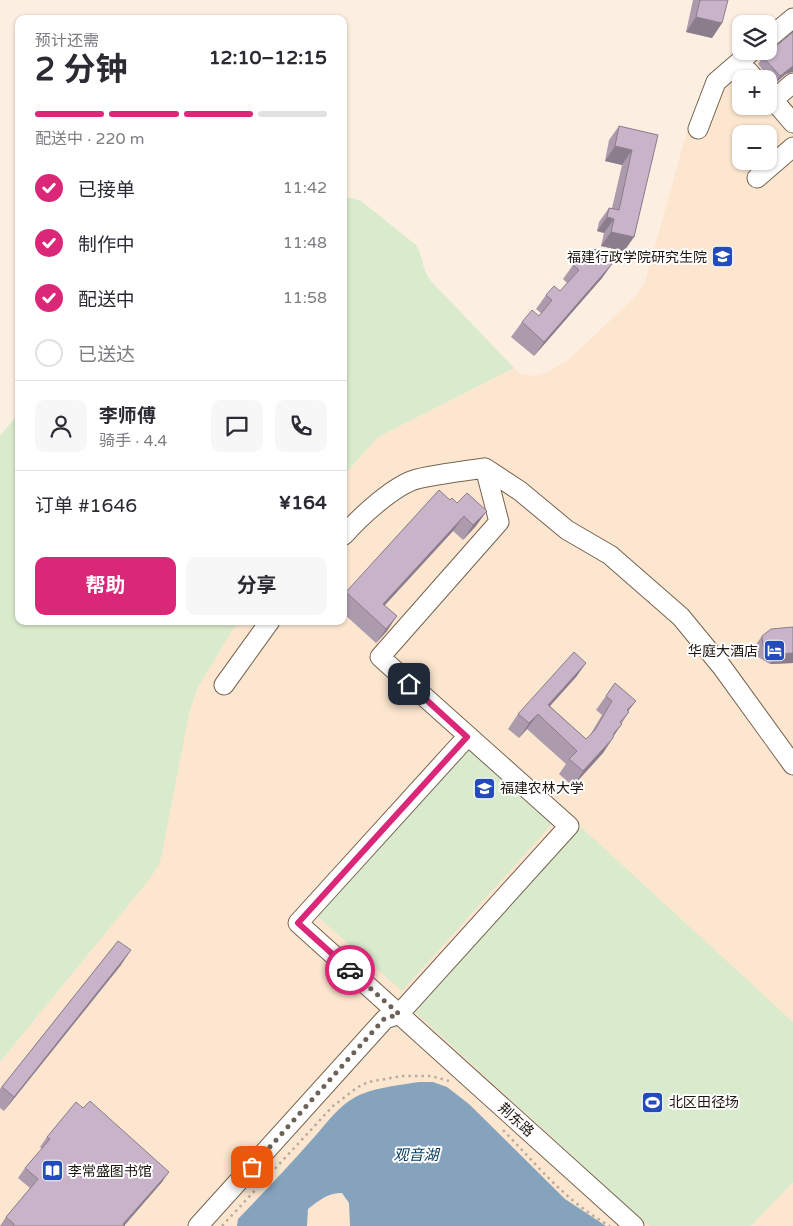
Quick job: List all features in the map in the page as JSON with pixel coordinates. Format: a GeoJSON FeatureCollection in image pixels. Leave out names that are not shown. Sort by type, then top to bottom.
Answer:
{"type":"FeatureCollection","features":[{"type":"Feature","properties":{"kind":"street"},"geometry":{"type":"LineString","coordinates":[[777,31],[793,18]]}},
{"type":"Feature","properties":{"kind":"street"},"geometry":{"type":"LineString","coordinates":[[698,129],[716,82],[742,60]]}},
{"type":"Feature","properties":{"kind":"street"},"geometry":{"type":"LineString","coordinates":[[777,93],[793,83]]}},
{"type":"Feature","properties":{"kind":"street"},"geometry":{"type":"LineString","coordinates":[[777,104],[793,123]]}},
{"type":"Feature","properties":{"kind":"street"},"geometry":{"type":"LineString","coordinates":[[757,178],[793,147]]}},
{"type":"Feature","properties":{"kind":"street"},"geometry":{"type":"LineString","coordinates":[[198,1226],[384,1019],[399,1014],[569,826],[467,737],[380,657],[499,522],[485,468]]}},
{"type":"Feature","properties":{"kind":"street"},"geometry":{"type":"LineString","coordinates":[[347,532],[356,521],[385,497],[415,480],[485,468],[520,491],[567,530],[610,555],[681,617],[712,654],[793,765]]}},
{"type":"Feature","properties":{"kind":"street"},"geometry":{"type":"LineString","coordinates":[[224,685],[267,625]]}},
{"type":"Feature","properties":{"kind":"street","name":"荆东路"},"geometry":{"type":"LineString","coordinates":[[467,737],[298,923],[634,1226]]}},
{"type":"Feature","properties":{"kind":"path"},"geometry":{"type":"LineString","coordinates":[[222,1226],[333,1106],[358,1087],[368,1082],[402,1076],[432,1076],[453,1082]]}},
{"type":"Feature","properties":{"kind":"path"},"geometry":{"type":"LineString","coordinates":[[498,1126],[566,1196],[592,1216],[610,1226]]}},
{"type":"Feature","properties":{"kind":"shaded area","name":"福建农林大学"},"geometry":{"type":"Polygon","coordinates":[[[793,26],[793,1226],[0,1226],[0,1062],[148,881],[189,714],[197,689],[236,625],[347,625],[347,472],[378,437],[514,368],[520,374],[532,376],[547,372],[567,361],[635,297],[645,282],[688,127],[706,131],[727,81],[732,77],[732,115],[777,115],[777,70],[740,70],[752,60],[777,60],[777,39],[793,26]]]}},
{"type":"Feature","properties":{"kind":"green space"},"geometry":{"type":"Polygon","coordinates":[[[347,198],[361,201],[416,245],[430,280],[514,368],[378,437],[347,472],[347,198]]]}},
{"type":"Feature","properties":{"kind":"green space"},"geometry":{"type":"Polygon","coordinates":[[[15,418],[15,625],[236,625],[197,689],[189,714],[160,863],[148,881],[0,1062],[0,436],[15,418]]]}},
{"type":"Feature","properties":{"kind":"green space"},"geometry":{"type":"Polygon","coordinates":[[[468,748],[552,824],[402,991],[317,916],[468,748]]]}},
{"type":"Feature","properties":{"kind":"green space","name":"北区田径场"},"geometry":{"type":"Polygon","coordinates":[[[581,827],[793,1022],[793,1182],[751,1226],[649,1226],[415,1012],[581,827]]]}},
{"type":"Feature","properties":{"kind":"water","name":"观音湖"},"geometry":{"type":"Polygon","coordinates":[[[433,1082],[447,1087],[469,1104],[565,1199],[606,1226],[350,1226],[349,1203],[342,1193],[337,1193],[320,1200],[308,1209],[307,1226],[237,1226],[238,1219],[346,1103],[362,1094],[390,1086],[433,1082]]]}},
{"type":"Feature","properties":{"kind":"building"},"geometry":{"type":"Polygon","coordinates":[[[700,0],[728,0],[722,23],[696,17],[700,0]]]}},
{"type":"Feature","properties":{"kind":"building"},"geometry":{"type":"Polygon","coordinates":[[[793,32],[793,66],[780,76],[777,70],[775,70],[766,60],[777,60],[777,45],[793,32]]]}},
{"type":"Feature","properties":{"kind":"building"},"geometry":{"type":"Polygon","coordinates":[[[619,126],[658,135],[634,237],[611,232],[614,219],[607,217],[609,208],[619,210],[632,150],[615,146],[619,126]]]}},
{"type":"Feature","properties":{"kind":"building"},"geometry":{"type":"Polygon","coordinates":[[[595,249],[612,264],[544,342],[522,322],[532,310],[539,316],[552,300],[546,295],[554,286],[560,291],[579,270],[573,265],[581,255],[587,259],[595,249]]]}},
{"type":"Feature","properties":{"kind":"building"},"geometry":{"type":"Polygon","coordinates":[[[439,490],[450,500],[452,498],[457,503],[467,493],[487,511],[473,525],[464,516],[383,604],[397,616],[386,629],[347,591],[439,490]]]}},
{"type":"Feature","properties":{"kind":"building"},"geometry":{"type":"Polygon","coordinates":[[[793,627],[793,653],[777,654],[763,646],[762,636],[771,629],[793,627]]]}},
{"type":"Feature","properties":{"kind":"building"},"geometry":{"type":"Polygon","coordinates":[[[574,652],[586,663],[548,705],[586,739],[595,730],[612,701],[606,696],[615,683],[636,701],[627,710],[629,712],[620,722],[622,724],[614,733],[613,738],[583,771],[569,759],[577,751],[538,714],[529,723],[518,714],[574,652]]]}},
{"type":"Feature","properties":{"kind":"building"},"geometry":{"type":"Polygon","coordinates":[[[118,941],[131,950],[14,1097],[2,1087],[118,941]]]}},
{"type":"Feature","properties":{"kind":"building","name":"李常盛图书馆"},"geometry":{"type":"Polygon","coordinates":[[[90,1101],[169,1172],[123,1224],[125,1226],[13,1226],[14,1224],[6,1217],[38,1179],[25,1168],[50,1139],[47,1137],[76,1102],[83,1108],[90,1101]]]}},
{"type":"Feature","properties":{"kind":"way so far"},"geometry":{"type":"LineString","coordinates":[[252,1167],[384,1019],[388,1016],[399,1014],[350,970]]}},
{"type":"Feature","properties":{"kind":"place","name":"福建行政学院研究生院"},"geometry":{"type":"Point","coordinates":[723,257]}},
{"type":"Feature","properties":{"kind":"place","name":"华庭大酒店"},"geometry":{"type":"Point","coordinates":[774,651]}},
{"type":"Feature","properties":{"kind":"place","name":"福建农林大学"},"geometry":{"type":"Point","coordinates":[484,788]}},
{"type":"Feature","properties":{"kind":"place","name":"北区田径场"},"geometry":{"type":"Point","coordinates":[653,1102]}},
{"type":"Feature","properties":{"kind":"place","name":"李常盛图书馆"},"geometry":{"type":"Point","coordinates":[52,1171]}},
{"type":"Feature","properties":{"kind":"route"},"geometry":{"type":"LineString","coordinates":[[350,970],[298,923],[467,737],[409,684]]}}]}
